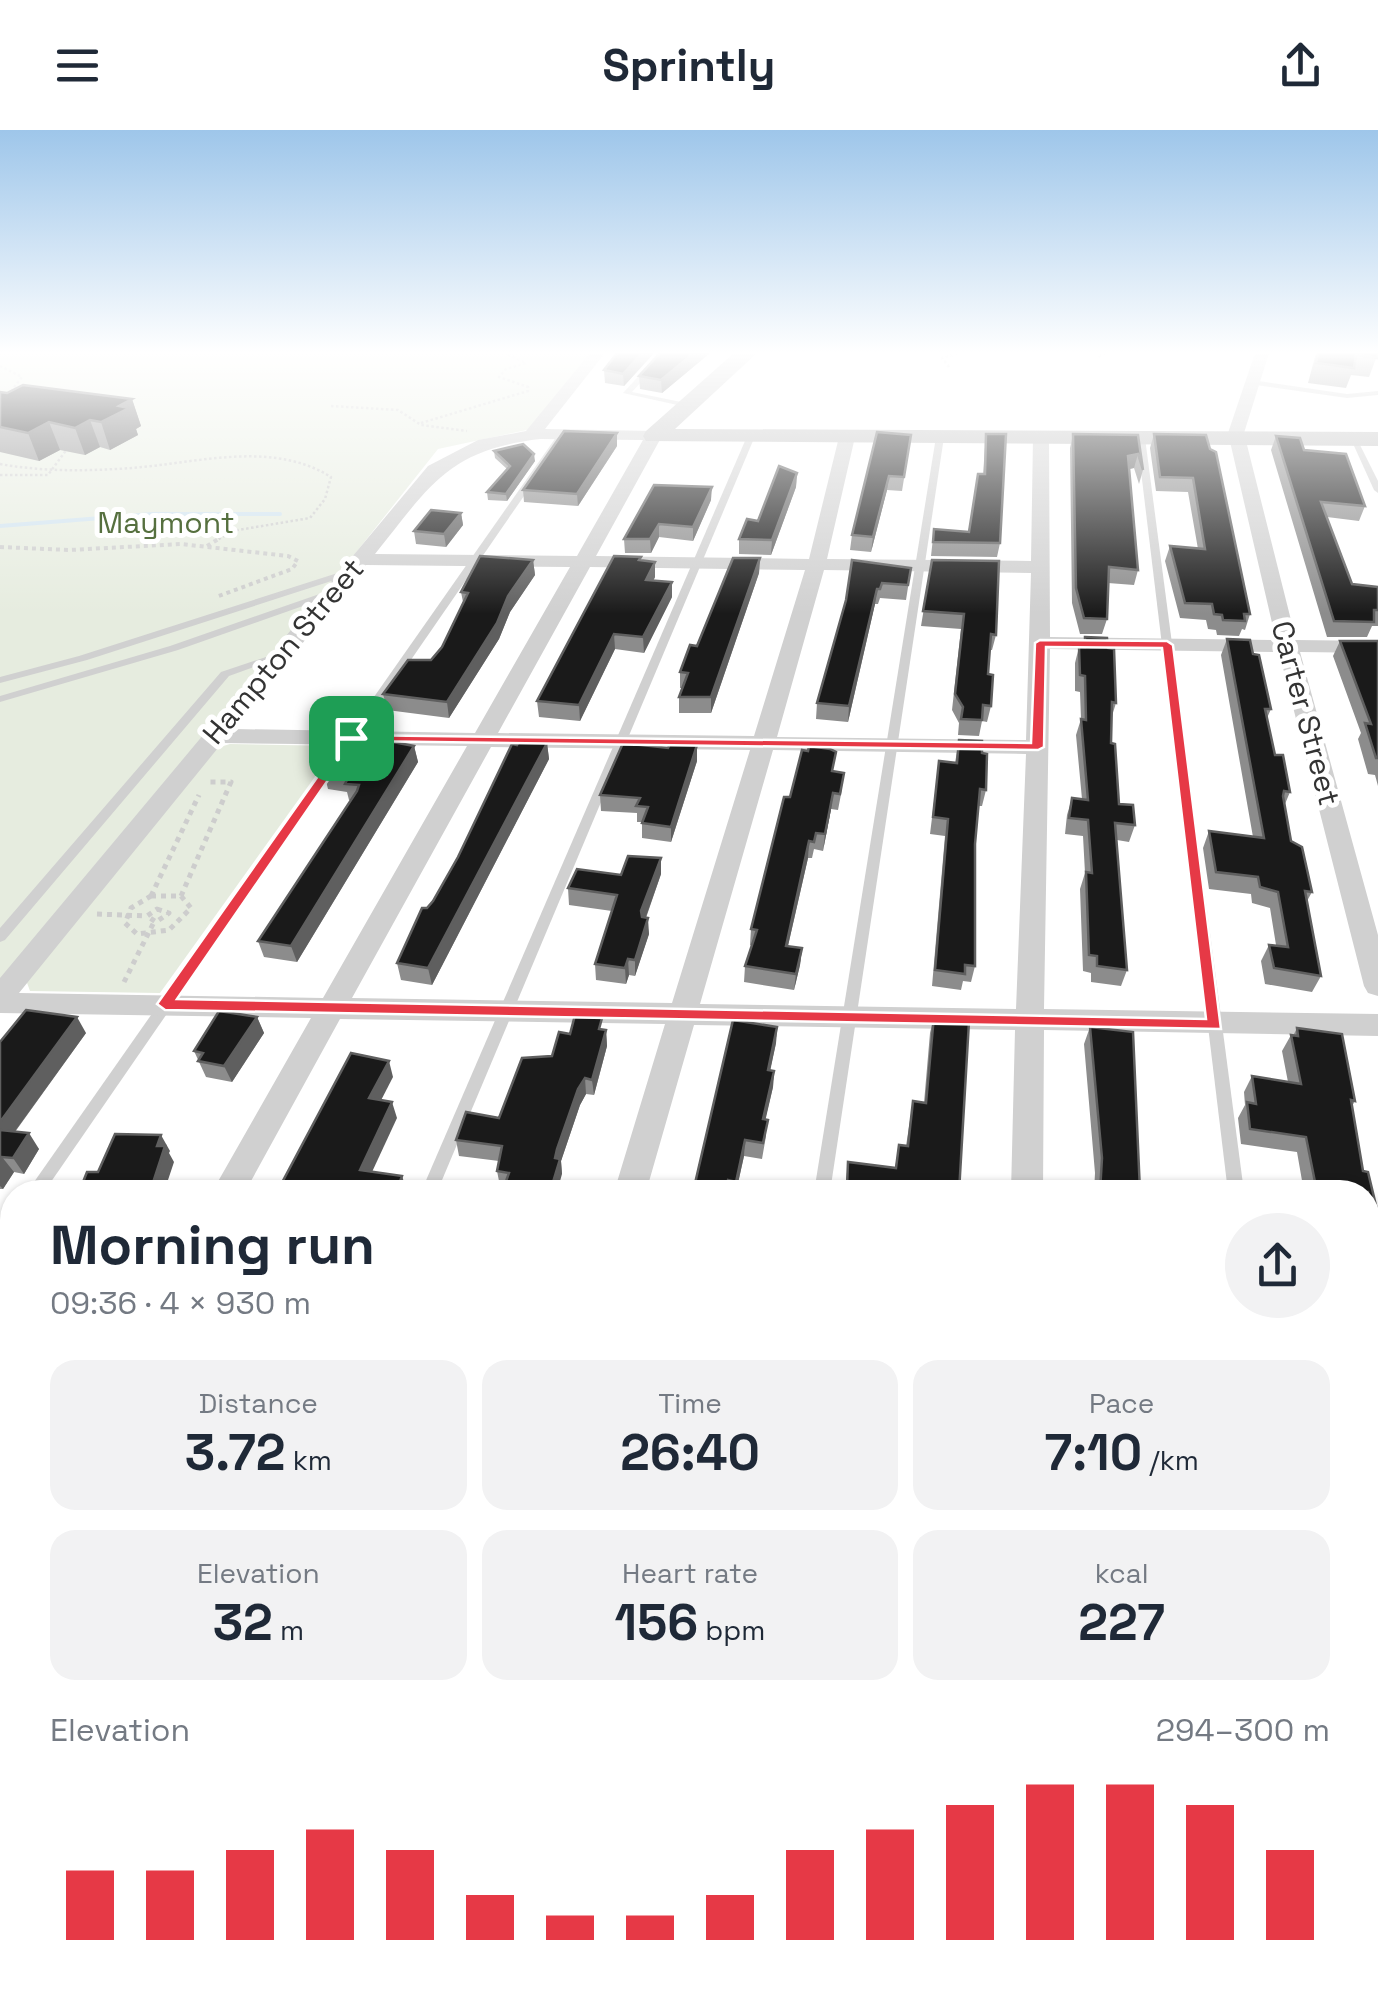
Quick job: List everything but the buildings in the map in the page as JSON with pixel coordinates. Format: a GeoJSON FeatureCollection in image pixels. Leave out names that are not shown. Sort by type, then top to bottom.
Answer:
{"type":"FeatureCollection","features":[{"type":"Feature","properties":{"kind":"street","name":"Hampton Street"},"geometry":{"type":"LineString","coordinates":[[0,1000],[434,470],[450,457],[493,440]]}},
{"type":"Feature","properties":{"kind":"street"},"geometry":{"type":"LineString","coordinates":[[235,1180],[652,440]]}},
{"type":"Feature","properties":{"kind":"street"},"geometry":{"type":"LineString","coordinates":[[634,1180],[816,564],[846,440]]}},
{"type":"Feature","properties":{"kind":"street"},"geometry":{"type":"LineString","coordinates":[[1027,1180],[1041,440]]}},
{"type":"Feature","properties":{"kind":"street","name":"Carter Street"},"geometry":{"type":"LineString","coordinates":[[1238,440],[1288,646],[1378,986]]}},
{"type":"Feature","properties":{"kind":"street"},"geometry":{"type":"LineString","coordinates":[[353,566],[474,560],[1041,567]]}},
{"type":"Feature","properties":{"kind":"street"},"geometry":{"type":"LineString","coordinates":[[1040,643],[1378,647]]}},
{"type":"Feature","properties":{"kind":"street"},"geometry":{"type":"LineString","coordinates":[[214,736],[1038,747]]}},
{"type":"Feature","properties":{"kind":"street"},"geometry":{"type":"LineString","coordinates":[[0,1000],[1378,1025]]}},
{"type":"Feature","properties":{"kind":"lane"},"geometry":{"type":"LineString","coordinates":[[42,1180],[559,440]]}},
{"type":"Feature","properties":{"kind":"lane"},"geometry":{"type":"LineString","coordinates":[[434,1180],[749,440]]}},
{"type":"Feature","properties":{"kind":"lane"},"geometry":{"type":"LineString","coordinates":[[824,1180],[940,440]]}},
{"type":"Feature","properties":{"kind":"lane"},"geometry":{"type":"LineString","coordinates":[[1141,440],[1234,1180]]}},
{"type":"Feature","properties":{"kind":"lane"},"geometry":{"type":"LineString","coordinates":[[1353,440],[1378,490]]}},
{"type":"Feature","properties":{"kind":"lane"},"geometry":{"type":"LineString","coordinates":[[0,680],[202,620],[353,566]]}},
{"type":"Feature","properties":{"kind":"lane"},"geometry":{"type":"LineString","coordinates":[[0,698],[174,648],[334,592]]}},
{"type":"Feature","properties":{"kind":"lane"},"geometry":{"type":"LineString","coordinates":[[0,937],[225,674],[282,655]]}},
{"type":"Feature","properties":{"kind":"path"},"geometry":{"type":"LineString","coordinates":[[0,474],[48,475],[62,451],[78,443]]}},
{"type":"Feature","properties":{"kind":"path"},"geometry":{"type":"LineString","coordinates":[[0,464],[52,470],[134,468],[250,457],[293,462],[320,469],[331,477],[325,499],[310,518],[238,530],[207,546]]}},
{"type":"Feature","properties":{"kind":"path"},"geometry":{"type":"LineString","coordinates":[[0,547],[69,550],[158,544],[207,546],[288,556],[298,563],[282,573],[222,593],[211,601],[202,620]]}},
{"type":"Feature","properties":{"kind":"path"},"geometry":{"type":"LineString","coordinates":[[152,896],[205,782],[231,782],[180,896]]}},
{"type":"Feature","properties":{"kind":"path"},"geometry":{"type":"LineString","coordinates":[[152,896],[180,896],[191,908],[183,924],[160,935],[137,934],[125,924],[131,908],[152,896]]}},
{"type":"Feature","properties":{"kind":"path"},"geometry":{"type":"LineString","coordinates":[[68,913],[147,916],[162,908],[167,896]]}},
{"type":"Feature","properties":{"kind":"path"},"geometry":{"type":"LineString","coordinates":[[162,908],[168,915]]}},
{"type":"Feature","properties":{"kind":"path"},"geometry":{"type":"LineString","coordinates":[[122,988],[154,922],[168,915],[187,915]]}},
{"type":"Feature","properties":{"kind":"path"},"geometry":{"type":"LineString","coordinates":[[147,916],[154,922]]}},
{"type":"Feature","properties":{"kind":"green space","name":"Maymont"},"geometry":{"type":"Polygon","coordinates":[[[0,440],[480,440],[438,449],[0,1002],[0,440]]]}},
{"type":"Feature","properties":{"kind":"green space"},"geometry":{"type":"Polygon","coordinates":[[[230,744],[337,746],[160,993],[30,991],[26,980],[213,749],[230,744]]]}},
{"type":"Feature","properties":{"kind":"waterway"},"geometry":{"type":"LineString","coordinates":[[0,526],[152,514],[280,514]]}},
{"type":"Feature","properties":{"kind":"route"},"geometry":{"type":"LineString","coordinates":[[1040,643],[1167,645],[1215,1025],[165,1004],[351,738],[1038,747],[1040,643]]}}]}
